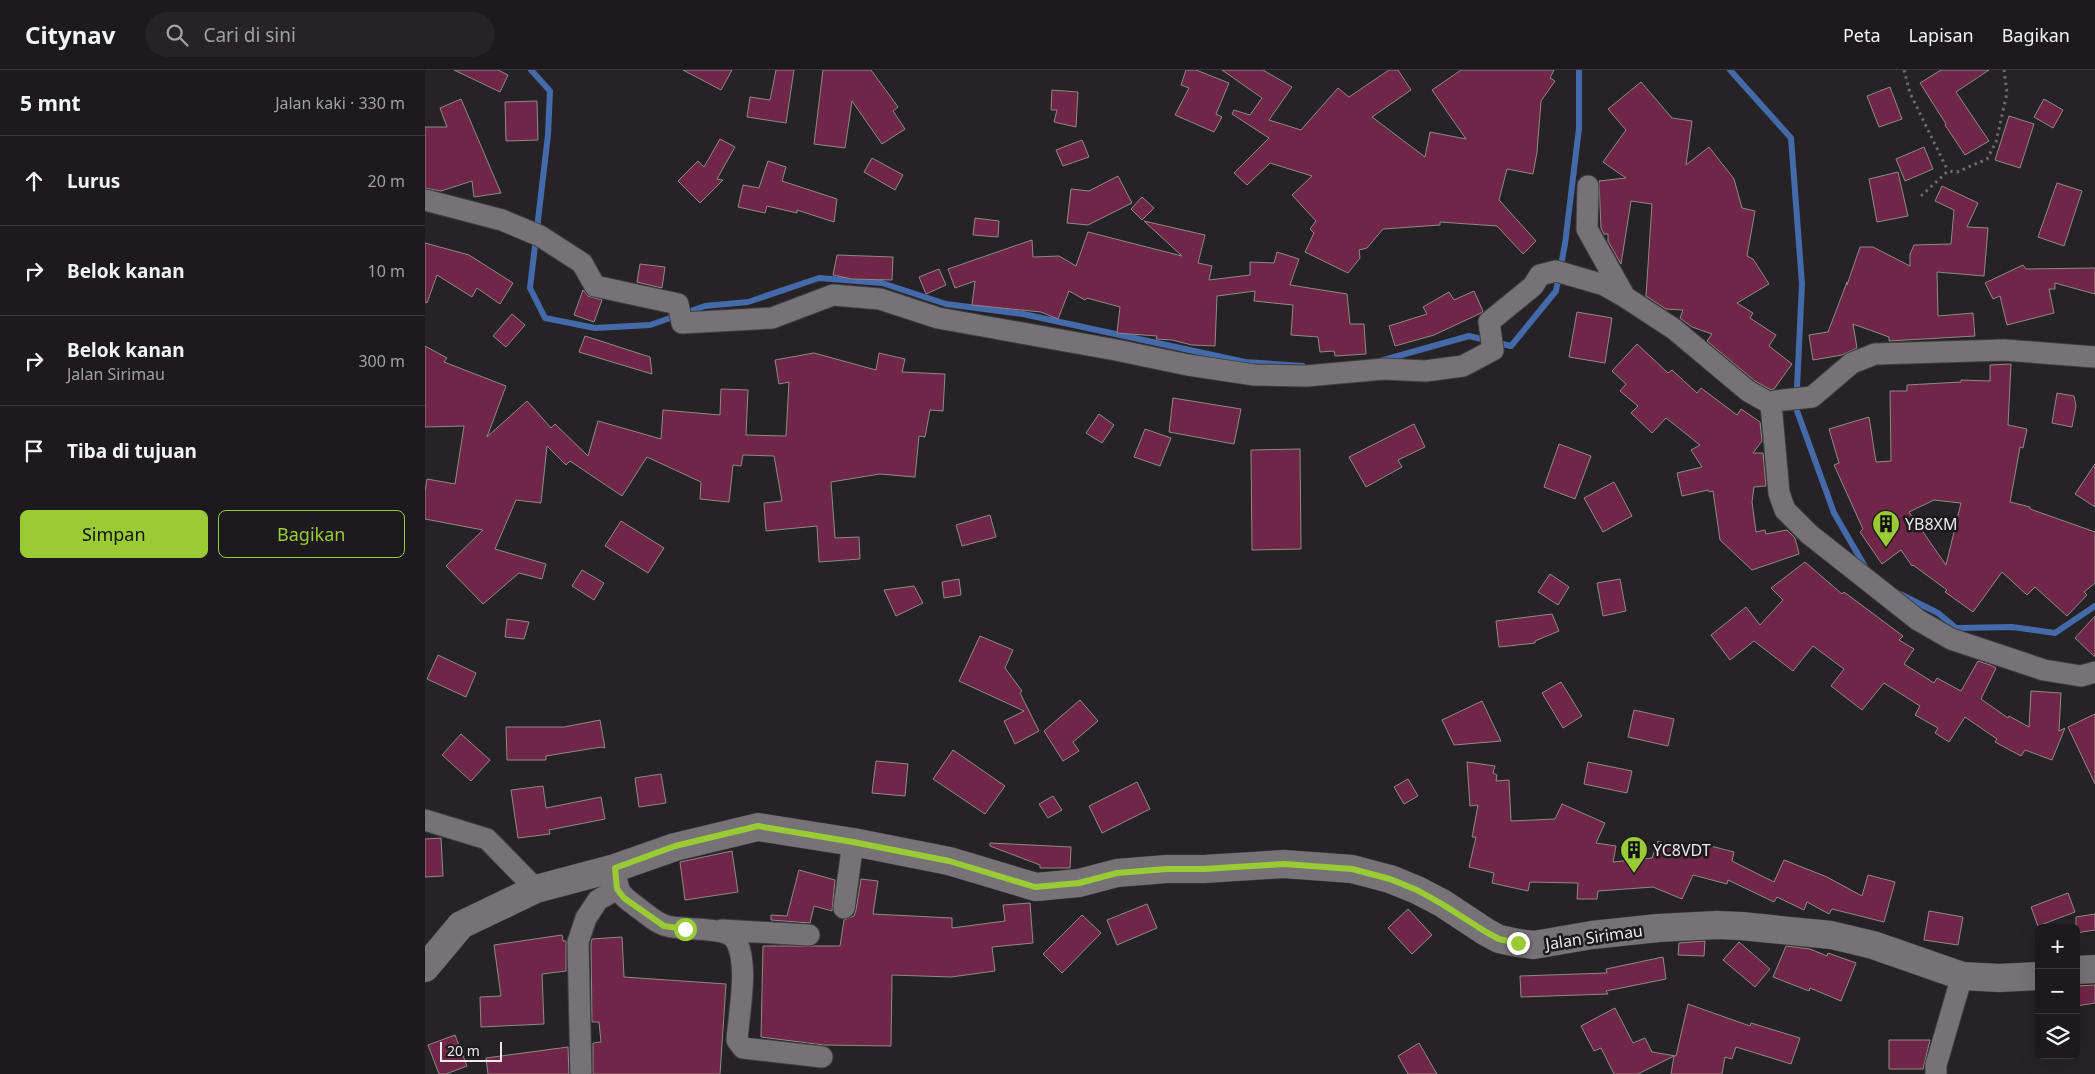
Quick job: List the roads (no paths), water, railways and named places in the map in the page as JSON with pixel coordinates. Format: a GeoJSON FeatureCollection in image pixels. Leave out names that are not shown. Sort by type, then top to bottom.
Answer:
{"type":"FeatureCollection","features":[{"type":"Feature","properties":{"kind":"main road","name":"Jalan Sirimau"},"geometry":{"type":"LineString","coordinates":[[425,968],[461,925],[536,889],[616,878],[675,846],[758,826],[949,861],[1035,887],[1079,883],[1117,873],[1167,869],[1204,869],[1284,864],[1352,869],[1390,879],[1417,890],[1499,939],[1518,943],[1534,945],[1592,935],[1658,928],[1717,925],[1741,926],[1831,935],[1873,945],[1962,976],[1999,978],[2035,976]]}},
{"type":"Feature","properties":{"kind":"main road"},"geometry":{"type":"LineString","coordinates":[[2080,970],[2095,969]]}},
{"type":"Feature","properties":{"kind":"street"},"geometry":{"type":"LineString","coordinates":[[1588,186],[1587,229],[1625,297]]}},
{"type":"Feature","properties":{"kind":"street"},"geometry":{"type":"LineString","coordinates":[[425,200],[502,220],[532,232],[581,263],[595,286],[680,313],[772,318],[833,295],[880,299],[938,318],[1188,365],[1254,375],[1306,376],[1385,370],[1425,371],[1463,366],[1493,350],[1489,322],[1527,292],[1540,275],[1556,271],[1604,285],[1625,297],[1674,329],[1748,391],[1773,403],[1812,397],[1852,363],[1875,354],[2005,350],[2095,357]]}},
{"type":"Feature","properties":{"kind":"street"},"geometry":{"type":"LineString","coordinates":[[1773,403],[1779,493],[1785,510],[1809,534],[1919,620],[1951,639],[2044,670],[2081,676],[2095,672]]}},
{"type":"Feature","properties":{"kind":"street"},"geometry":{"type":"LineString","coordinates":[[425,820],[487,839],[536,889]]}},
{"type":"Feature","properties":{"kind":"street"},"geometry":{"type":"LineString","coordinates":[[844,908],[853,842]]}},
{"type":"Feature","properties":{"kind":"street"},"geometry":{"type":"LineString","coordinates":[[581,1074],[578,942],[586,918],[616,878],[624,898],[664,926],[725,932],[735,939],[743,962],[737,1040],[739,1046],[822,1057]]}},
{"type":"Feature","properties":{"kind":"street"},"geometry":{"type":"LineString","coordinates":[[725,932],[722,930],[809,935]]}},
{"type":"Feature","properties":{"kind":"street"},"geometry":{"type":"LineString","coordinates":[[1936,1074],[1936,1065],[1962,976]]}},
{"type":"Feature","properties":{"kind":"waterway"},"geometry":{"type":"LineString","coordinates":[[531,70],[550,91],[548,135],[530,288],[545,318],[595,328],[650,325],[705,306],[748,302],[819,278],[882,283],[946,304],[1023,314],[1245,362],[1303,366]]}},
{"type":"Feature","properties":{"kind":"waterway"},"geometry":{"type":"LineString","coordinates":[[1380,361],[1469,336],[1511,346],[1556,291],[1565,244],[1579,128],[1579,70]]}},
{"type":"Feature","properties":{"kind":"waterway"},"geometry":{"type":"LineString","coordinates":[[1730,70],[1791,138],[1802,284],[1796,408],[1834,513],[1867,570]]}},
{"type":"Feature","properties":{"kind":"waterway"},"geometry":{"type":"LineString","coordinates":[[1900,594],[1938,613],[1956,628],[2012,627],[2055,633],[2095,606]]}},
{"type":"Feature","properties":{"kind":"place","name":"YB8XM"},"geometry":{"type":"Point","coordinates":[1886,548]}},
{"type":"Feature","properties":{"kind":"place","name":"YC8VDT"},"geometry":{"type":"Point","coordinates":[1634,874]}}]}
